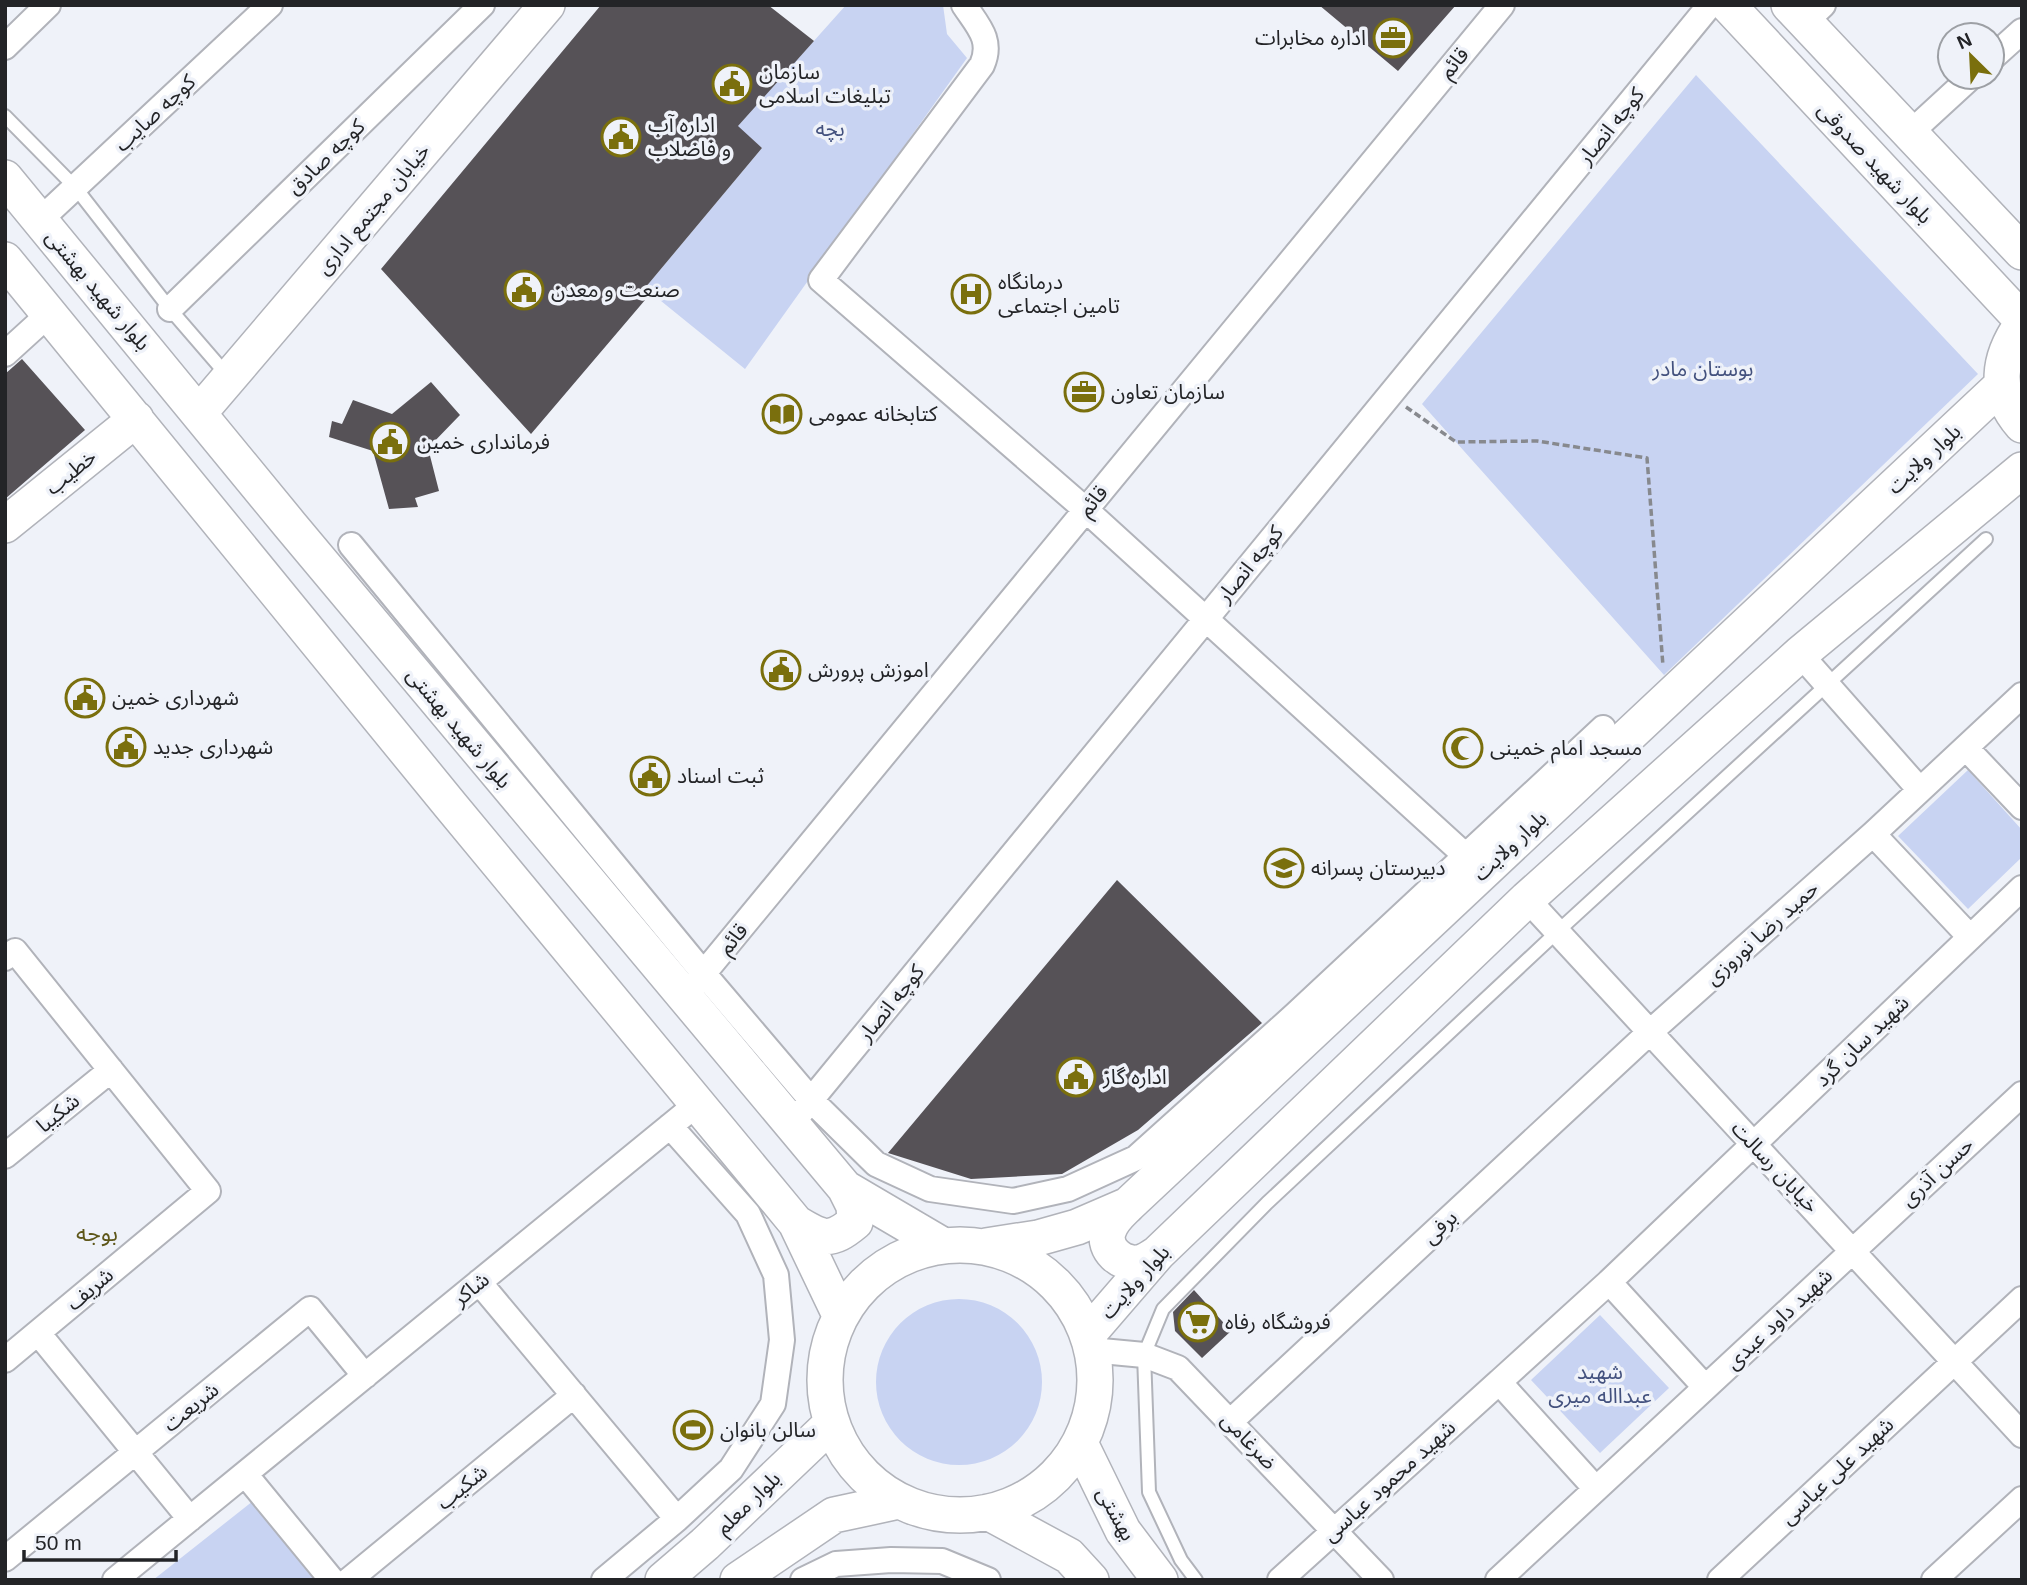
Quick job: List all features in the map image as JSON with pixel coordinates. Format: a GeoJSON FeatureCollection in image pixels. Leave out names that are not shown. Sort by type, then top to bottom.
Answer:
{"type":"FeatureCollection","features":[{"type":"Feature","properties":{"kind":"main road","name":"خیابان مجتمع اداری"},"geometry":{"type":"LineString","coordinates":[[200,413],[547,5]]}},
{"type":"Feature","properties":{"kind":"main road","name":"بلوار شهید صدوقی"},"geometry":{"type":"LineString","coordinates":[[1728,5],[2022,322]]}},
{"type":"Feature","properties":{"kind":"main road"},"geometry":{"type":"LineString","coordinates":[[1806,11],[1910,133],[2022,252]]}},
{"type":"Feature","properties":{"kind":"main road","name":"بلوار شهید بهشتی"},"geometry":{"type":"LineString","coordinates":[[5,178],[290,525],[694,985],[801,1112],[845,1188],[942,1245]]}},
{"type":"Feature","properties":{"kind":"main road"},"geometry":{"type":"LineString","coordinates":[[5,260],[796,1223],[840,1315]]}},
{"type":"Feature","properties":{"kind":"main road"},"geometry":{"type":"LineString","coordinates":[[2022,322],[2009,342],[2002,366],[2001,386],[2012,415],[2022,425]]}},
{"type":"Feature","properties":{"kind":"main road","name":"بلوار ولایت"},"geometry":{"type":"LineString","coordinates":[[986,1246],[1038,1238],[1077,1227],[1128,1205],[1474,864],[2001,386]]}},
{"type":"Feature","properties":{"kind":"main road","name":"خطیب"},"geometry":{"type":"LineString","coordinates":[[5,525],[136,419]]}},
{"type":"Feature","properties":{"kind":"main road","name":"بلوار ولایت"},"geometry":{"type":"LineString","coordinates":[[1090,1342],[1158,1253],[1527,899],[1800,654],[2022,470]]}},
{"type":"Feature","properties":{"kind":"main road"},"geometry":{"type":"LineString","coordinates":[[796,1223],[818,1237],[839,1235],[855,1222],[853,1206],[845,1188]]}},
{"type":"Feature","properties":{"kind":"main road"},"geometry":{"type":"LineString","coordinates":[[1128,1205],[1114,1219],[1107,1234],[1110,1250],[1123,1262],[1140,1263],[1158,1253]]}},
{"type":"Feature","properties":{"kind":"main road"},"geometry":{"type":"LineString","coordinates":[[964,1243],[986,1246],[1030,1262],[1066,1293],[1090,1342],[1096,1379],[1092,1412],[1080,1443],[1063,1467],[1042,1488],[1017,1503],[988,1512],[947,1514],[927,1511],[899,1501],[876,1487],[857,1469],[842,1448],[831,1424],[824,1387],[827,1350],[840,1315],[862,1286],[885,1266],[912,1252],[942,1245],[964,1243]]}},
{"type":"Feature","properties":{"kind":"main road","name":"بلوار معلم"},"geometry":{"type":"LineString","coordinates":[[663,1580],[705,1544],[831,1424]]}},
{"type":"Feature","properties":{"kind":"main road","name":"بهشتی"},"geometry":{"type":"LineString","coordinates":[[1080,1443],[1123,1531],[1160,1580]]}},
{"type":"Feature","properties":{"kind":"main road"},"geometry":{"type":"LineString","coordinates":[[738,1580],[834,1515],[899,1501]]}},
{"type":"Feature","properties":{"kind":"main road"},"geometry":{"type":"LineString","coordinates":[[988,1512],[1069,1556],[1091,1580]]}},
{"type":"Feature","properties":{"kind":"street"},"geometry":{"type":"LineString","coordinates":[[5,47],[48,5]]}},
{"type":"Feature","properties":{"kind":"street","name":"کوچه صایب"},"geometry":{"type":"LineString","coordinates":[[40,220],[270,5]]}},
{"type":"Feature","properties":{"kind":"street","name":"کوچه صادق"},"geometry":{"type":"LineString","coordinates":[[170,309],[482,5]]}},
{"type":"Feature","properties":{"kind":"street"},"geometry":{"type":"LineString","coordinates":[[964,5],[986,38],[987,53],[982,65],[821,280],[1086,510],[1474,864]]}},
{"type":"Feature","properties":{"kind":"street","name":"قائم"},"geometry":{"type":"LineString","coordinates":[[694,985],[1502,5]]}},
{"type":"Feature","properties":{"kind":"street","name":"کوچه انصار"},"geometry":{"type":"LineString","coordinates":[[801,1112],[1710,5]]}},
{"type":"Feature","properties":{"kind":"street"},"geometry":{"type":"LineString","coordinates":[[2006,45],[2022,31]]}},
{"type":"Feature","properties":{"kind":"street"},"geometry":{"type":"LineString","coordinates":[[1910,133],[1956,91]]}},
{"type":"Feature","properties":{"kind":"street"},"geometry":{"type":"LineString","coordinates":[[5,354],[49,314]]}},
{"type":"Feature","properties":{"kind":"street"},"geometry":{"type":"LineString","coordinates":[[351,545],[694,985]]}},
{"type":"Feature","properties":{"kind":"street"},"geometry":{"type":"LineString","coordinates":[[1800,654],[1920,790]]}},
{"type":"Feature","properties":{"kind":"street"},"geometry":{"type":"LineString","coordinates":[[2022,695],[1966,748],[2022,807]]}},
{"type":"Feature","properties":{"kind":"street"},"geometry":{"type":"LineString","coordinates":[[801,1112],[876,1164],[930,1189],[1013,1201],[1068,1189],[1136,1158],[1295,1015],[1474,864],[1603,728]]}},
{"type":"Feature","properties":{"kind":"street","name":"حمید رضا نوروزی"},"geometry":{"type":"LineString","coordinates":[[1650,1032],[1966,748]]}},
{"type":"Feature","properties":{"kind":"street"},"geometry":{"type":"LineString","coordinates":[[1873,834],[1970,937]]}},
{"type":"Feature","properties":{"kind":"street","name":"شهید سان گرد"},"geometry":{"type":"LineString","coordinates":[[1753,1144],[1970,937],[2020,893]]}},
{"type":"Feature","properties":{"kind":"street","name":"خیابان رسالت"},"geometry":{"type":"LineString","coordinates":[[1527,899],[2022,1436]]}},
{"type":"Feature","properties":{"kind":"street"},"geometry":{"type":"LineString","coordinates":[[10,954],[111,1070]]}},
{"type":"Feature","properties":{"kind":"street","name":"برفی"},"geometry":{"type":"LineString","coordinates":[[1231,1421],[1650,1032]]}},
{"type":"Feature","properties":{"kind":"street","name":"شکیبا"},"geometry":{"type":"LineString","coordinates":[[5,1156],[111,1070]]}},
{"type":"Feature","properties":{"kind":"street","name":"شریف"},"geometry":{"type":"LineString","coordinates":[[5,1360],[208,1191],[111,1070]]}},
{"type":"Feature","properties":{"kind":"street","name":"حسن آذری"},"geometry":{"type":"LineString","coordinates":[[1852,1251],[2022,1094]]}},
{"type":"Feature","properties":{"kind":"street","name":"شاکر"},"geometry":{"type":"LineString","coordinates":[[128,1576],[190,1519],[697,1104]]}},
{"type":"Feature","properties":{"kind":"street"},"geometry":{"type":"LineString","coordinates":[[604,1580],[677,1519],[731,1469],[773,1404],[782,1340],[776,1275],[748,1214],[670,1126]]}},
{"type":"Feature","properties":{"kind":"street"},"geometry":{"type":"LineString","coordinates":[[1705,1387],[1609,1282],[1753,1144]]}},
{"type":"Feature","properties":{"kind":"street","name":"شهید داود عبدی"},"geometry":{"type":"LineString","coordinates":[[1498,1580],[1852,1251]]}},
{"type":"Feature","properties":{"kind":"street"},"geometry":{"type":"LineString","coordinates":[[480,1282],[677,1519]]}},
{"type":"Feature","properties":{"kind":"street","name":"شهید محمود عباسی"},"geometry":{"type":"LineString","coordinates":[[1280,1580],[1609,1282]]}},
{"type":"Feature","properties":{"kind":"street","name":"شهید علی عباسی"},"geometry":{"type":"LineString","coordinates":[[1720,1580],[2022,1299]]}},
{"type":"Feature","properties":{"kind":"street","name":"شریعت"},"geometry":{"type":"LineString","coordinates":[[5,1559],[310,1309],[365,1376]]}},
{"type":"Feature","properties":{"kind":"street"},"geometry":{"type":"LineString","coordinates":[[38,1332],[190,1519]]}},
{"type":"Feature","properties":{"kind":"street","name":"ضرغامی"},"geometry":{"type":"LineString","coordinates":[[1090,1342],[1144,1354],[1178,1368],[1381,1580]]}},
{"type":"Feature","properties":{"kind":"street"},"geometry":{"type":"LineString","coordinates":[[1499,1382],[1596,1489]]}},
{"type":"Feature","properties":{"kind":"street","name":"شکیب"},"geometry":{"type":"LineString","coordinates":[[349,1580],[574,1395]]}},
{"type":"Feature","properties":{"kind":"street"},"geometry":{"type":"LineString","coordinates":[[245,1474],[332,1580]]}},
{"type":"Feature","properties":{"kind":"street"},"geometry":{"type":"LineString","coordinates":[[1934,1580],[2022,1499]]}},
{"type":"Feature","properties":{"kind":"street"},"geometry":{"type":"LineString","coordinates":[[803,1580],[836,1564],[891,1560],[942,1561],[988,1580]]}},
{"type":"Feature","properties":{"kind":"lane"},"geometry":{"type":"LineString","coordinates":[[5,116],[75,187],[170,309],[229,378]]}},
{"type":"Feature","properties":{"kind":"lane"},"geometry":{"type":"LineString","coordinates":[[1196,1580],[1181,1560],[1149,1492],[1144,1354],[1163,1309],[1257,1213],[1557,932],[1986,539]]}},
{"type":"Feature","properties":{"kind":"path"},"geometry":{"type":"LineString","coordinates":[[1389,396],[1456,442],[1537,442],[1647,458],[1664,675]]}},
{"type":"Feature","properties":{"kind":"green space","name":"بچه"},"geometry":{"type":"Polygon","coordinates":[[[846,5],[943,5],[947,34],[967,58],[745,369],[645,288],[762,148],[737,127],[846,5]]]}},
{"type":"Feature","properties":{"kind":"green space","name":"بوستان مادر"},"geometry":{"type":"Polygon","coordinates":[[[1696,75],[1978,374],[1664,675],[1422,404],[1696,75]]]}},
{"type":"Feature","properties":{"kind":"green space"},"geometry":{"type":"Polygon","coordinates":[[[1968,770],[2022,830],[2022,857],[1968,909],[1898,836],[1968,770]]]}},
{"type":"Feature","properties":{"kind":"green space"},"geometry":{"type":"Polygon","coordinates":[[[959,1299],[991,1305],[1018,1323],[1036,1350],[1042,1382],[1036,1414],[1018,1441],[991,1459],[959,1465],[927,1459],[900,1441],[882,1414],[876,1382],[882,1350],[900,1323],[927,1305],[959,1299]]]}},
{"type":"Feature","properties":{"kind":"green space","name":"شهید عبدااله میری"},"geometry":{"type":"Polygon","coordinates":[[[1600,1315],[1669,1388],[1600,1453],[1531,1380],[1600,1315]]]}},
{"type":"Feature","properties":{"kind":"green space"},"geometry":{"type":"Polygon","coordinates":[[[253,1501],[315,1579],[153,1580],[253,1501]]]}},
{"type":"Feature","properties":{"kind":"building"},"geometry":{"type":"Polygon","coordinates":[[[601,5],[768,5],[814,41],[738,126],[762,148],[645,288],[651,293],[531,434],[381,269],[601,5]]]}},
{"type":"Feature","properties":{"kind":"building","name":"اداره مخابرات"},"geometry":{"type":"Polygon","coordinates":[[[1319,5],[1456,5],[1398,71],[1319,5]]]}},
{"type":"Feature","properties":{"kind":"building"},"geometry":{"type":"Polygon","coordinates":[[[22,359],[85,430],[5,499],[5,374],[22,359]]]}},
{"type":"Feature","properties":{"kind":"building","name":"فرمانداری خمین"},"geometry":{"type":"Polygon","coordinates":[[[431,382],[460,415],[428,448],[439,491],[415,498],[418,507],[389,509],[373,451],[329,437],[332,421],[342,424],[353,400],[392,414],[431,382]]]}},
{"type":"Feature","properties":{"kind":"building","name":"اداره گاز"},"geometry":{"type":"Polygon","coordinates":[[[1117,880],[1262,1023],[1138,1130],[1062,1174],[971,1179],[888,1153],[1117,880]]]}},
{"type":"Feature","properties":{"kind":"building","name":"فروشگاه رفاه"},"geometry":{"type":"Polygon","coordinates":[[[1194,1290],[1231,1331],[1202,1358],[1175,1331],[1173,1312],[1194,1290]]]}},
{"type":"Feature","properties":{"kind":"place","name":"اداره مخابرات"},"geometry":{"type":"Point","coordinates":[1393,38]}},
{"type":"Feature","properties":{"kind":"place","name":"سازمان تبلیغات اسلامی"},"geometry":{"type":"Point","coordinates":[732,84]}},
{"type":"Feature","properties":{"kind":"place","name":"اداره آب و فاضلاب"},"geometry":{"type":"Point","coordinates":[621,137]}},
{"type":"Feature","properties":{"kind":"place","name":"صنعت و معدن"},"geometry":{"type":"Point","coordinates":[524,290]}},
{"type":"Feature","properties":{"kind":"place","name":"درمانگاه تامین اجتماعی"},"geometry":{"type":"Point","coordinates":[971,294]}},
{"type":"Feature","properties":{"kind":"place","name":"سازمان تعاون"},"geometry":{"type":"Point","coordinates":[1084,392]}},
{"type":"Feature","properties":{"kind":"place","name":"کتابخانه عمومی"},"geometry":{"type":"Point","coordinates":[782,414]}},
{"type":"Feature","properties":{"kind":"place","name":"فرمانداری خمین"},"geometry":{"type":"Point","coordinates":[390,442]}},
{"type":"Feature","properties":{"kind":"place","name":"اموزش پرورش"},"geometry":{"type":"Point","coordinates":[781,670]}},
{"type":"Feature","properties":{"kind":"place","name":"شهرداری خمین"},"geometry":{"type":"Point","coordinates":[85,698]}},
{"type":"Feature","properties":{"kind":"place","name":"شهرداری جدید"},"geometry":{"type":"Point","coordinates":[126,747]}},
{"type":"Feature","properties":{"kind":"place","name":"مسجد امام خمینی"},"geometry":{"type":"Point","coordinates":[1463,748]}},
{"type":"Feature","properties":{"kind":"place","name":"ثبت اسناد"},"geometry":{"type":"Point","coordinates":[650,776]}},
{"type":"Feature","properties":{"kind":"place","name":"دبیرستان پسرانه"},"geometry":{"type":"Point","coordinates":[1284,868]}},
{"type":"Feature","properties":{"kind":"place","name":"اداره گاز"},"geometry":{"type":"Point","coordinates":[1076,1077]}},
{"type":"Feature","properties":{"kind":"place","name":"فروشگاه رفاه"},"geometry":{"type":"Point","coordinates":[1198,1322]}},
{"type":"Feature","properties":{"kind":"place","name":"سالن بانوان"},"geometry":{"type":"Point","coordinates":[693,1430]}},
{"type":"Feature","properties":{"kind":"district","name":"بوجه"},"geometry":{"type":"Point","coordinates":[97,1233]}}]}
